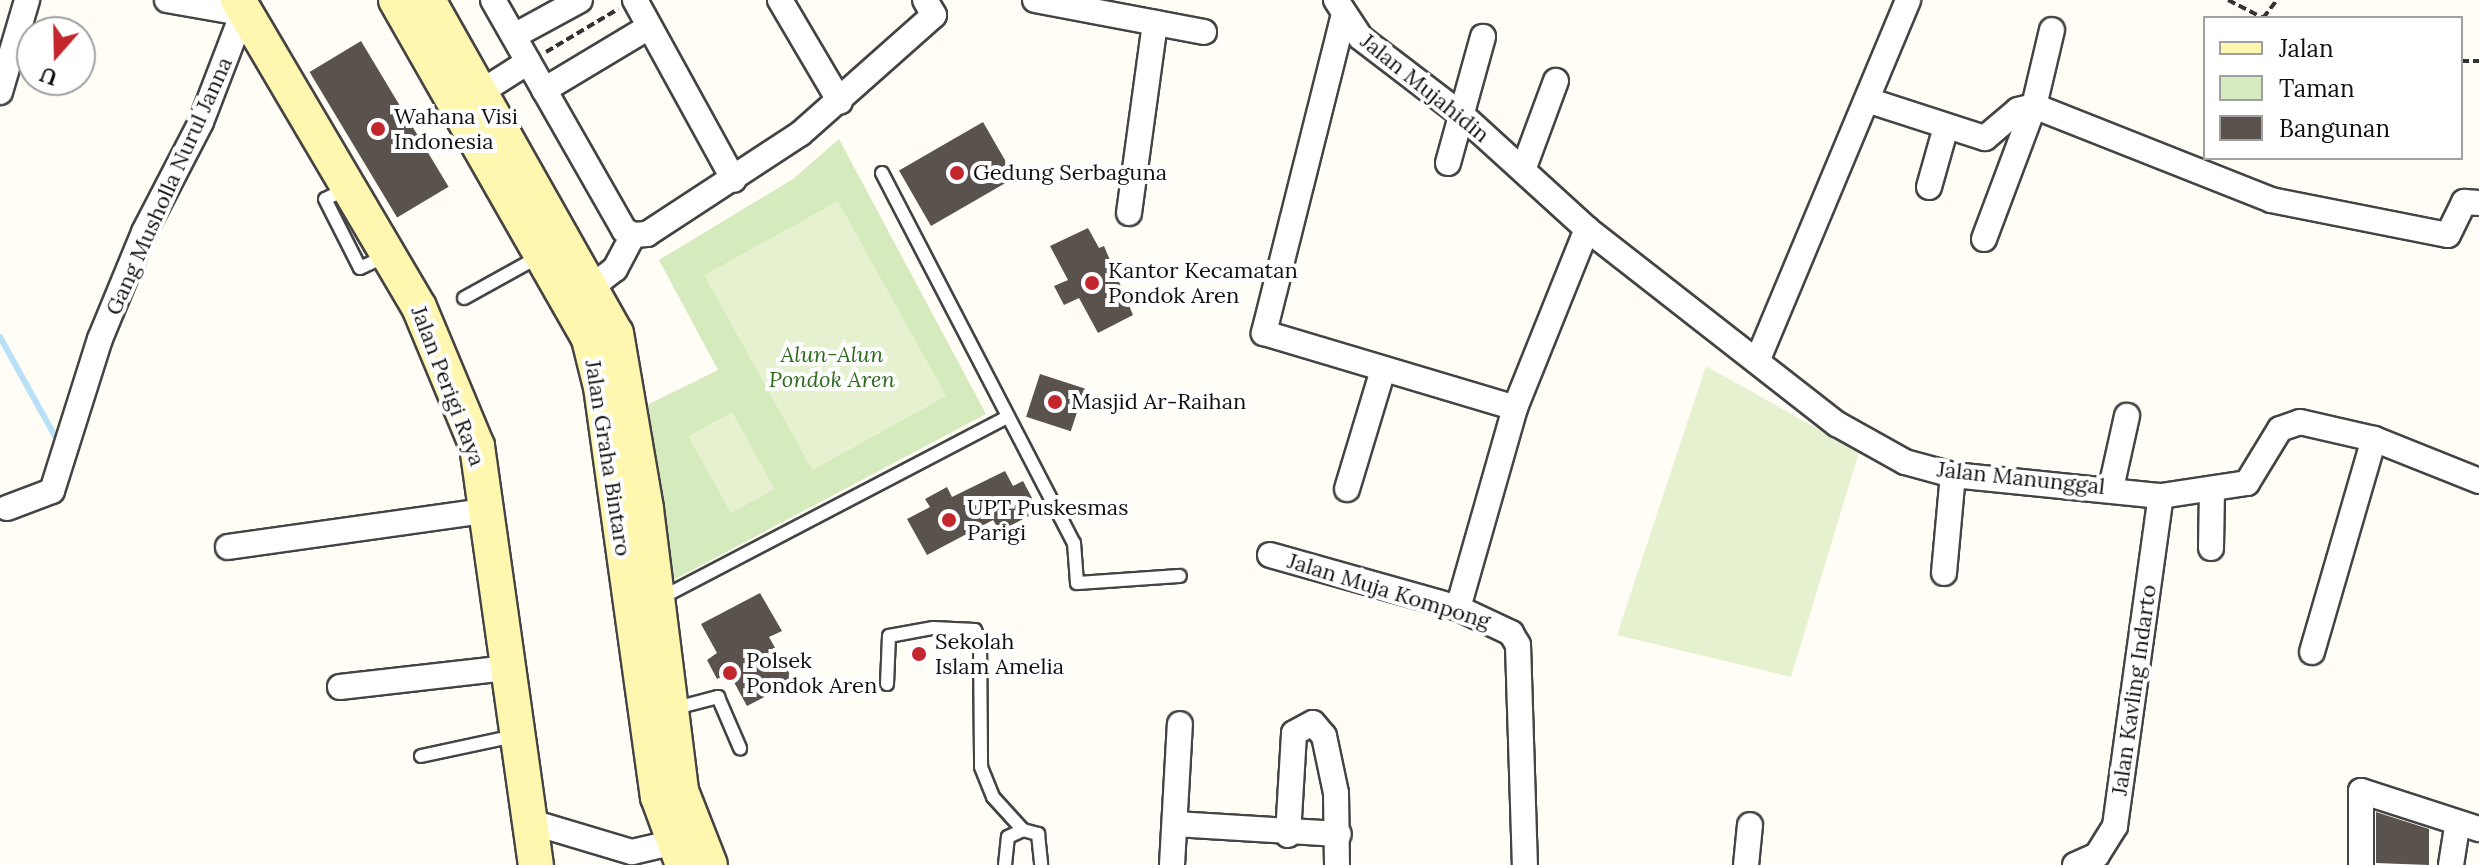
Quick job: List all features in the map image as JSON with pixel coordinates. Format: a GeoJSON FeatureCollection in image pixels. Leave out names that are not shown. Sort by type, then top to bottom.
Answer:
{"type":"FeatureCollection","features":[{"type":"Feature","properties":{"kind":"main road","name":"Jalan Graha Bintaro"},"geometry":{"type":"LineString","coordinates":[[396,0],[470,99],[593,286],[616,333],[628,385],[658,797],[691,853]]}},
{"type":"Feature","properties":{"kind":"main road","name":"Jalan Graha Bintaro"},"geometry":{"type":"LineString","coordinates":[[428,0],[470,99],[589,339],[642,601],[669,709],[691,853]]}},
{"type":"Feature","properties":{"kind":"main road","name":"Jalan Perigi Raya"},"geometry":{"type":"LineString","coordinates":[[242,11],[351,186],[419,307],[477,446],[490,510],[514,736],[536,865]]}},
{"type":"Feature","properties":{"kind":"street"},"geometry":{"type":"LineString","coordinates":[[0,92],[27,0]]}},
{"type":"Feature","properties":{"kind":"street"},"geometry":{"type":"LineString","coordinates":[[167,0],[242,11]]}},
{"type":"Feature","properties":{"kind":"street"},"geometry":{"type":"LineString","coordinates":[[493,0],[624,230],[633,235],[647,234],[734,180],[840,102],[936,5]]}},
{"type":"Feature","properties":{"kind":"street"},"geometry":{"type":"LineString","coordinates":[[514,36],[580,0]]}},
{"type":"Feature","properties":{"kind":"street"},"geometry":{"type":"LineString","coordinates":[[780,0],[840,102]]}},
{"type":"Feature","properties":{"kind":"street"},"geometry":{"type":"LineString","coordinates":[[1035,0],[1204,32]]}},
{"type":"Feature","properties":{"kind":"street"},"geometry":{"type":"LineString","coordinates":[[1758,359],[1908,0]]}},
{"type":"Feature","properties":{"kind":"street"},"geometry":{"type":"LineString","coordinates":[[628,4],[649,27],[734,180]]}},
{"type":"Feature","properties":{"kind":"street"},"geometry":{"type":"LineString","coordinates":[[1340,9],[1264,333],[1515,408]]}},
{"type":"Feature","properties":{"kind":"street","name":"Jalan Mujahidin"},"geometry":{"type":"LineString","coordinates":[[1340,9],[1523,170]]}},
{"type":"Feature","properties":{"kind":"street","name":"Gang Musholla Nurul Janna"},"geometry":{"type":"LineString","coordinates":[[7,508],[43,497],[56,481],[100,339],[144,232],[201,122],[242,11]]}},
{"type":"Feature","properties":{"kind":"street"},"geometry":{"type":"LineString","coordinates":[[1129,213],[1155,23]]}},
{"type":"Feature","properties":{"kind":"street"},"geometry":{"type":"LineString","coordinates":[[544,90],[649,27]]}},
{"type":"Feature","properties":{"kind":"street"},"geometry":{"type":"LineString","coordinates":[[1984,239],[2034,106],[2052,30]]}},
{"type":"Feature","properties":{"kind":"street"},"geometry":{"type":"LineString","coordinates":[[1448,163],[1483,37]]}},
{"type":"Feature","properties":{"kind":"street"},"geometry":{"type":"LineString","coordinates":[[470,99],[528,62]]}},
{"type":"Feature","properties":{"kind":"street"},"geometry":{"type":"LineString","coordinates":[[1523,170],[1556,81]]}},
{"type":"Feature","properties":{"kind":"street"},"geometry":{"type":"LineString","coordinates":[[1867,100],[1946,127],[1993,137],[2018,110],[2034,106],[2271,200],[2448,235],[2464,202],[2479,203]]}},
{"type":"Feature","properties":{"kind":"street"},"geometry":{"type":"LineString","coordinates":[[1929,187],[1946,127]]}},
{"type":"Feature","properties":{"kind":"street","name":"Jalan Manunggal"},"geometry":{"type":"LineString","coordinates":[[1523,170],[1587,229],[1862,439],[1905,462],[1953,475],[2111,488],[2161,496],[2247,483],[2288,423],[2374,439],[2479,481]]}},
{"type":"Feature","properties":{"kind":"street"},"geometry":{"type":"LineString","coordinates":[[1458,608],[1515,408],[1587,229]]}},
{"type":"Feature","properties":{"kind":"street"},"geometry":{"type":"LineString","coordinates":[[593,286],[615,269],[633,235]]}},
{"type":"Feature","properties":{"kind":"street"},"geometry":{"type":"LineString","coordinates":[[1347,489],[1383,370]]}},
{"type":"Feature","properties":{"kind":"street"},"geometry":{"type":"LineString","coordinates":[[2111,488],[2127,416]]}},
{"type":"Feature","properties":{"kind":"street"},"geometry":{"type":"LineString","coordinates":[[2312,652],[2374,439]]}},
{"type":"Feature","properties":{"kind":"street"},"geometry":{"type":"LineString","coordinates":[[1944,573],[1953,475]]}},
{"type":"Feature","properties":{"kind":"street"},"geometry":{"type":"LineString","coordinates":[[2211,548],[2212,490]]}},
{"type":"Feature","properties":{"kind":"street","name":"Jalan Kavling Indarto"},"geometry":{"type":"LineString","coordinates":[[2075,865],[2097,855],[2115,826],[2161,496]]}},
{"type":"Feature","properties":{"kind":"street"},"geometry":{"type":"LineString","coordinates":[[228,547],[490,510]]}},
{"type":"Feature","properties":{"kind":"street","name":"Jalan Muja Kompong"},"geometry":{"type":"LineString","coordinates":[[1270,555],[1458,608],[1498,623],[1518,645],[1525,865]]}},
{"type":"Feature","properties":{"kind":"street"},"geometry":{"type":"LineString","coordinates":[[340,687],[508,668]]}},
{"type":"Feature","properties":{"kind":"street"},"geometry":{"type":"LineString","coordinates":[[1288,835],[1294,733],[1313,723],[1324,736],[1339,834],[1337,865]]}},
{"type":"Feature","properties":{"kind":"street"},"geometry":{"type":"LineString","coordinates":[[1172,865],[1180,724]]}},
{"type":"Feature","properties":{"kind":"street"},"geometry":{"type":"LineString","coordinates":[[2361,865],[2361,791],[2468,827],[2451,865]]}},
{"type":"Feature","properties":{"kind":"street"},"geometry":{"type":"LineString","coordinates":[[528,821],[632,852],[691,853]]}},
{"type":"Feature","properties":{"kind":"street"},"geometry":{"type":"LineString","coordinates":[[1175,824],[1288,835],[1339,834]]}},
{"type":"Feature","properties":{"kind":"street"},"geometry":{"type":"LineString","coordinates":[[1746,865],[1750,825]]}},
{"type":"Feature","properties":{"kind":"lane"},"geometry":{"type":"LineString","coordinates":[[882,173],[1005,418],[1074,543],[1077,583],[1180,576]]}},
{"type":"Feature","properties":{"kind":"lane"},"geometry":{"type":"LineString","coordinates":[[464,298],[545,253]]}},
{"type":"Feature","properties":{"kind":"lane"},"geometry":{"type":"LineString","coordinates":[[642,601],[1005,418]]}},
{"type":"Feature","properties":{"kind":"lane"},"geometry":{"type":"LineString","coordinates":[[887,684],[889,636],[933,628],[975,630],[980,642],[981,767],[993,797],[1023,830],[1038,834],[1041,865]]}},
{"type":"Feature","properties":{"kind":"lane"},"geometry":{"type":"LineString","coordinates":[[669,709],[718,697],[740,748]]}},
{"type":"Feature","properties":{"kind":"lane"},"geometry":{"type":"LineString","coordinates":[[421,756],[514,736]]}},
{"type":"Feature","properties":{"kind":"lane"},"geometry":{"type":"LineString","coordinates":[[1005,865],[1008,837],[1023,830]]}},
{"type":"Feature","properties":{"kind":"path"},"geometry":{"type":"LineString","coordinates":[[2228,0],[2259,16]]}},
{"type":"Feature","properties":{"kind":"path"},"geometry":{"type":"LineString","coordinates":[[2265,16],[2277,0]]}},
{"type":"Feature","properties":{"kind":"path"},"geometry":{"type":"LineString","coordinates":[[528,62],[628,4]]}},
{"type":"Feature","properties":{"kind":"green space","name":"Alun-Alun Pondok Aren"},"geometry":{"type":"Polygon","coordinates":[[[839,139],[986,414],[664,585],[639,409],[718,370],[659,260],[793,179],[839,139]]]}},
{"type":"Feature","properties":{"kind":"green space"},"geometry":{"type":"Polygon","coordinates":[[[838,201],[946,396],[812,470],[704,275],[838,201]]]}},
{"type":"Feature","properties":{"kind":"green space"},"geometry":{"type":"Polygon","coordinates":[[[1706,366],[1859,452],[1791,677],[1617,635],[1706,366]]]}},
{"type":"Feature","properties":{"kind":"green space"},"geometry":{"type":"Polygon","coordinates":[[[732,412],[775,489],[731,513],[688,436],[732,412]]]}},
{"type":"Feature","properties":{"kind":"building","name":"Wahana Visi Indonesia"},"geometry":{"type":"Polygon","coordinates":[[[361,41],[449,187],[397,218],[310,72],[361,41]]]}},
{"type":"Feature","properties":{"kind":"building","name":"Gedung Serbaguna"},"geometry":{"type":"Polygon","coordinates":[[[983,122],[1015,177],[931,226],[899,170],[983,122]]]}},
{"type":"Feature","properties":{"kind":"building","name":"Kantor Kecamatan Pondok Aren"},"geometry":{"type":"Polygon","coordinates":[[[1088,228],[1099,248],[1104,246],[1133,315],[1098,333],[1079,298],[1064,305],[1054,286],[1068,280],[1050,246],[1088,228]]]}},
{"type":"Feature","properties":{"kind":"building","name":"Masjid Ar-Raihan"},"geometry":{"type":"Polygon","coordinates":[[[1040,374],[1085,389],[1071,431],[1026,417],[1040,374]]]}},
{"type":"Feature","properties":{"kind":"building"},"geometry":{"type":"Polygon","coordinates":[[[1005,471],[1013,486],[1023,481],[1032,498],[1023,504],[1029,516],[1000,531],[993,520],[927,555],[907,519],[930,507],[925,499],[947,487],[952,497],[1005,471]]]}},
{"type":"Feature","properties":{"kind":"building"},"geometry":{"type":"Polygon","coordinates":[[[760,593],[782,631],[769,637],[794,682],[747,706],[729,673],[717,679],[707,660],[717,653],[701,624],[760,593]]]}},
{"type":"Feature","properties":{"kind":"building"},"geometry":{"type":"Polygon","coordinates":[[[2376,812],[2429,829],[2429,865],[2376,863],[2376,812]]]}},
{"type":"Feature","properties":{"kind":"waterway"},"geometry":{"type":"LineString","coordinates":[[0,337],[57,440]]}},
{"type":"Feature","properties":{"kind":"place","name":"Wahana Visi Indonesia"},"geometry":{"type":"Point","coordinates":[378,129]}},
{"type":"Feature","properties":{"kind":"place","name":"Gedung Serbaguna"},"geometry":{"type":"Point","coordinates":[957,173]}},
{"type":"Feature","properties":{"kind":"place","name":"Kantor Kecamatan Pondok Aren"},"geometry":{"type":"Point","coordinates":[1092,283]}},
{"type":"Feature","properties":{"kind":"place","name":"Masjid Ar-Raihan"},"geometry":{"type":"Point","coordinates":[1055,402]}},
{"type":"Feature","properties":{"kind":"place","name":"UPT Puskesmas Parigi"},"geometry":{"type":"Point","coordinates":[949,520]}},
{"type":"Feature","properties":{"kind":"place","name":"Sekolah Islam Amelia"},"geometry":{"type":"Point","coordinates":[919,654]}},
{"type":"Feature","properties":{"kind":"place","name":"Polsek Pondok Aren"},"geometry":{"type":"Point","coordinates":[730,673]}}]}
